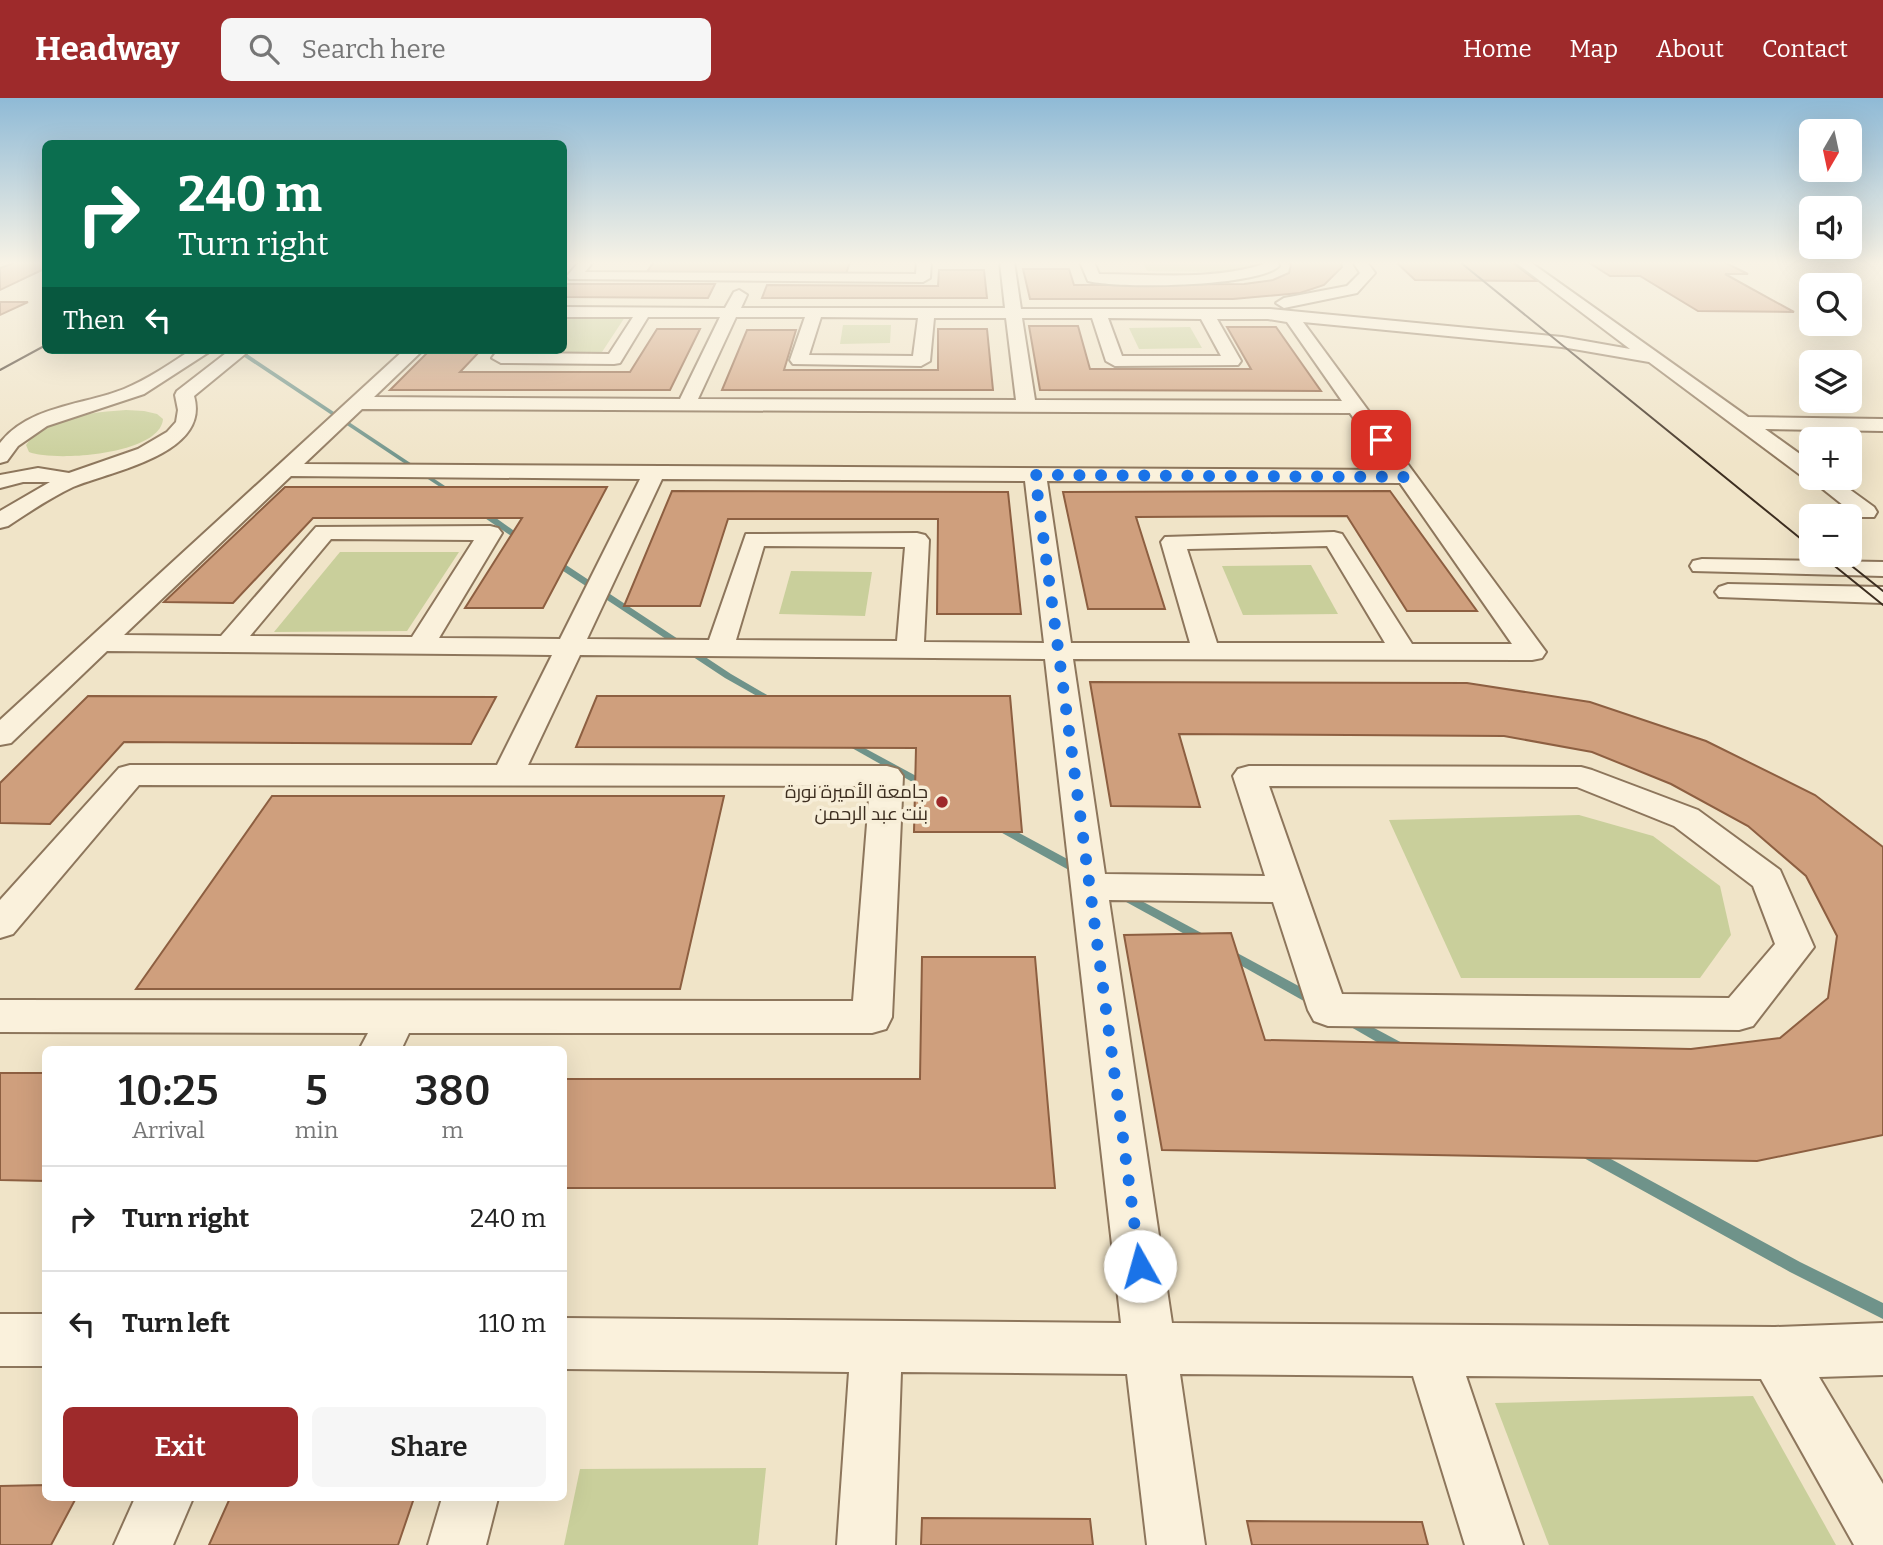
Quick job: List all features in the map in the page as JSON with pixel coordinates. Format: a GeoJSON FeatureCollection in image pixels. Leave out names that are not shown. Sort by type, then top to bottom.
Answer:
{"type":"FeatureCollection","features":[{"type":"Feature","properties":{"kind":"street"},"geometry":{"type":"LineString","coordinates":[[504,354],[501,358],[614,359],[633,330]]}},
{"type":"Feature","properties":{"kind":"street"},"geometry":{"type":"LineString","coordinates":[[687,403],[723,330]]}},
{"type":"Feature","properties":{"kind":"street"},"geometry":{"type":"LineString","coordinates":[[809,330],[799,360],[921,361],[924,330]]}},
{"type":"Feature","properties":{"kind":"street"},"geometry":{"type":"LineString","coordinates":[[1017,330],[1026,405]]}},
{"type":"Feature","properties":{"kind":"street"},"geometry":{"type":"LineString","coordinates":[[1104,330],[1115,362],[1232,361],[1215,330]]}},
{"type":"Feature","properties":{"kind":"street"},"geometry":{"type":"LineString","coordinates":[[99,643],[1532,652],[1300,330]]}},
{"type":"Feature","properties":{"kind":"street"},"geometry":{"type":"LineString","coordinates":[[1434,330],[1591,346],[1655,358]]}},
{"type":"Feature","properties":{"kind":"street"},"geometry":{"type":"LineString","coordinates":[[1481,334],[1511,330]]}},
{"type":"Feature","properties":{"kind":"street"},"geometry":{"type":"LineString","coordinates":[[1615,330],[1799,463]]}},
{"type":"Feature","properties":{"kind":"street"},"geometry":{"type":"LineString","coordinates":[[0,457],[12,439],[29,428],[64,413],[129,394],[196,354]]}},
{"type":"Feature","properties":{"kind":"street"},"geometry":{"type":"LineString","coordinates":[[168,400],[235,354]]}},
{"type":"Feature","properties":{"kind":"street"},"geometry":{"type":"LineString","coordinates":[[0,736],[410,354]]}},
{"type":"Feature","properties":{"kind":"street"},"geometry":{"type":"LineString","coordinates":[[0,521],[65,482],[145,452],[174,436],[187,422],[187,404],[168,400],[127,404],[124,402],[129,394]]}},
{"type":"Feature","properties":{"kind":"street"},"geometry":{"type":"LineString","coordinates":[[357,403],[1356,407]]}},
{"type":"Feature","properties":{"kind":"street"},"geometry":{"type":"LineString","coordinates":[[1745,424],[1883,425]]}},
{"type":"Feature","properties":{"kind":"street"},"geometry":{"type":"LineString","coordinates":[[285,470],[1407,477]]}},
{"type":"Feature","properties":{"kind":"street"},"geometry":{"type":"LineString","coordinates":[[508,775],[654,472]]}},
{"type":"Feature","properties":{"kind":"street"},"geometry":{"type":"LineString","coordinates":[[0,482],[29,474],[49,474],[61,477],[65,482]]}},
{"type":"Feature","properties":{"kind":"street"},"geometry":{"type":"LineString","coordinates":[[1035,475],[1177,1545]]}},
{"type":"Feature","properties":{"kind":"street"},"geometry":{"type":"LineString","coordinates":[[1836,490],[1866,512]]}},
{"type":"Feature","properties":{"kind":"street"},"geometry":{"type":"LineString","coordinates":[[229,644],[324,532],[490,533],[420,646]]}},
{"type":"Feature","properties":{"kind":"street"},"geometry":{"type":"LineString","coordinates":[[720,648],[754,539],[917,540],[910,650]]}},
{"type":"Feature","properties":{"kind":"street"},"geometry":{"type":"LineString","coordinates":[[1206,651],[1173,542],[1334,539],[1404,652]]}},
{"type":"Feature","properties":{"kind":"street"},"geometry":{"type":"LineString","coordinates":[[1702,566],[1883,569]]}},
{"type":"Feature","properties":{"kind":"street"},"geometry":{"type":"LineString","coordinates":[[1728,592],[1883,595]]}},
{"type":"Feature","properties":{"kind":"street"},"geometry":{"type":"LineString","coordinates":[[0,924],[130,775],[887,776],[872,1017],[389,1033],[0,1016]]}},
{"type":"Feature","properties":{"kind":"street"},"geometry":{"type":"LineString","coordinates":[[1249,776],[1581,777],[1686,818],[1768,879],[1795,947],[1739,1014],[1328,1010],[1287,889],[1249,776]]}},
{"type":"Feature","properties":{"kind":"street"},"geometry":{"type":"LineString","coordinates":[[1090,887],[1287,889]]}},
{"type":"Feature","properties":{"kind":"street"},"geometry":{"type":"LineString","coordinates":[[0,1340],[42,1340]]}},
{"type":"Feature","properties":{"kind":"street"},"geometry":{"type":"LineString","coordinates":[[567,1344],[1776,1353],[1883,1349]]}},
{"type":"Feature","properties":{"kind":"street"},"geometry":{"type":"LineString","coordinates":[[866,1545],[876,1346]]}},
{"type":"Feature","properties":{"kind":"street"},"geometry":{"type":"LineString","coordinates":[[1431,1350],[1494,1545]]}},
{"type":"Feature","properties":{"kind":"street"},"geometry":{"type":"LineString","coordinates":[[1776,1353],[1883,1539]]}},
{"type":"Feature","properties":{"kind":"street"},"geometry":{"type":"LineString","coordinates":[[143,1545],[164,1501]]}},
{"type":"Feature","properties":{"kind":"street"},"geometry":{"type":"LineString","coordinates":[[457,1545],[469,1501]]}},
{"type":"Feature","properties":{"kind":"green space"},"geometry":{"type":"Polygon","coordinates":[[[567,330],[617,330],[602,352],[567,352],[567,330]]]}},
{"type":"Feature","properties":{"kind":"green space"},"geometry":{"type":"Polygon","coordinates":[[[842,330],[891,330],[890,343],[840,344],[842,330]]]}},
{"type":"Feature","properties":{"kind":"green space"},"geometry":{"type":"Polygon","coordinates":[[[1130,330],[1191,330],[1202,348],[1139,349],[1130,330]]]}},
{"type":"Feature","properties":{"kind":"green space"},"geometry":{"type":"Polygon","coordinates":[[[126,410],[157,414],[163,419],[157,431],[144,441],[104,453],[42,455],[29,452],[26,445],[34,435],[45,428],[72,417],[126,410]]]}},
{"type":"Feature","properties":{"kind":"green space"},"geometry":{"type":"Polygon","coordinates":[[[340,552],[459,552],[407,631],[274,632],[340,552]]]}},
{"type":"Feature","properties":{"kind":"green space"},"geometry":{"type":"Polygon","coordinates":[[[1311,565],[1338,614],[1243,615],[1222,566],[1311,565]]]}},
{"type":"Feature","properties":{"kind":"green space"},"geometry":{"type":"Polygon","coordinates":[[[791,571],[872,572],[865,616],[779,614],[791,571]]]}},
{"type":"Feature","properties":{"kind":"green space"},"geometry":{"type":"Polygon","coordinates":[[[1579,815],[1653,836],[1720,886],[1731,935],[1700,978],[1461,978],[1389,820],[1579,815]]]}},
{"type":"Feature","properties":{"kind":"green space"},"geometry":{"type":"Polygon","coordinates":[[[1753,1396],[1836,1545],[1549,1545],[1495,1403],[1753,1396]]]}},
{"type":"Feature","properties":{"kind":"green space"},"geometry":{"type":"Polygon","coordinates":[[[766,1468],[758,1545],[564,1545],[580,1469],[766,1468]]]}},
{"type":"Feature","properties":{"kind":"building"},"geometry":{"type":"Polygon","coordinates":[[[657,330],[700,330],[670,390],[390,390],[426,354],[477,354],[460,372],[630,372],[657,330]]]}},
{"type":"Feature","properties":{"kind":"building"},"geometry":{"type":"Polygon","coordinates":[[[747,330],[796,330],[784,370],[938,370],[938,330],[987,330],[993,390],[722,390],[747,330]]]}},
{"type":"Feature","properties":{"kind":"building"},"geometry":{"type":"Polygon","coordinates":[[[1030,330],[1079,330],[1090,369],[1251,369],[1228,330],[1278,330],[1321,391],[1040,390],[1030,330]]]}},
{"type":"Feature","properties":{"kind":"building"},"geometry":{"type":"Polygon","coordinates":[[[285,487],[607,487],[543,608],[465,608],[522,518],[313,518],[233,603],[164,602],[285,487]]]}},
{"type":"Feature","properties":{"kind":"building"},"geometry":{"type":"Polygon","coordinates":[[[672,491],[1008,492],[1021,614],[937,614],[938,519],[728,519],[700,606],[624,606],[672,491]]]}},
{"type":"Feature","properties":{"kind":"building"},"geometry":{"type":"Polygon","coordinates":[[[1390,491],[1477,611],[1407,611],[1347,516],[1136,517],[1165,609],[1088,609],[1063,492],[1390,491]]]}},
{"type":"Feature","properties":{"kind":"building"},"geometry":{"type":"Polygon","coordinates":[[[1090,682],[1467,683],[1590,702],[1706,741],[1815,795],[1883,847],[1883,1135],[1757,1161],[1162,1150],[1124,935],[1231,933],[1265,1040],[1691,1049],[1780,1038],[1828,998],[1837,936],[1806,876],[1748,826],[1671,784],[1592,752],[1504,736],[1179,734],[1200,807],[1111,806],[1090,682]]]}},
{"type":"Feature","properties":{"kind":"building"},"geometry":{"type":"Polygon","coordinates":[[[88,696],[496,697],[471,744],[124,742],[50,824],[0,823],[0,783],[88,696]]]}},
{"type":"Feature","properties":{"kind":"building"},"geometry":{"type":"Polygon","coordinates":[[[597,696],[1010,696],[1022,832],[914,832],[916,748],[576,747],[597,696]]]}},
{"type":"Feature","properties":{"kind":"building"},"geometry":{"type":"Polygon","coordinates":[[[272,796],[724,796],[680,989],[136,989],[272,796]]]}},
{"type":"Feature","properties":{"kind":"building"},"geometry":{"type":"Polygon","coordinates":[[[922,957],[1035,957],[1055,1188],[567,1188],[567,1079],[920,1079],[922,957]]]}},
{"type":"Feature","properties":{"kind":"building"},"geometry":{"type":"Polygon","coordinates":[[[0,1073],[42,1073],[42,1181],[0,1180],[0,1073]]]}},
{"type":"Feature","properties":{"kind":"building"},"geometry":{"type":"Polygon","coordinates":[[[42,1485],[42,1501],[74,1501],[51,1545],[0,1545],[0,1486],[42,1485]]]}},
{"type":"Feature","properties":{"kind":"building"},"geometry":{"type":"Polygon","coordinates":[[[229,1501],[413,1501],[398,1545],[209,1545],[229,1501]]]}},
{"type":"Feature","properties":{"kind":"building"},"geometry":{"type":"Polygon","coordinates":[[[922,1518],[1090,1519],[1093,1545],[921,1545],[922,1518]]]}},
{"type":"Feature","properties":{"kind":"building"},"geometry":{"type":"Polygon","coordinates":[[[1247,1521],[1422,1522],[1428,1545],[1252,1545],[1247,1521]]]}},
{"type":"Feature","properties":{"kind":"waterway"},"geometry":{"type":"LineString","coordinates":[[243,354],[454,494]]}},
{"type":"Feature","properties":{"kind":"waterway"},"geometry":{"type":"LineString","coordinates":[[479,510],[523,540]]}},
{"type":"Feature","properties":{"kind":"waterway"},"geometry":{"type":"LineString","coordinates":[[554,561],[728,676],[776,703]]}},
{"type":"Feature","properties":{"kind":"waterway"},"geometry":{"type":"LineString","coordinates":[[846,741],[927,786]]}},
{"type":"Feature","properties":{"kind":"waterway"},"geometry":{"type":"LineString","coordinates":[[999,826],[1080,871]]}},
{"type":"Feature","properties":{"kind":"waterway"},"geometry":{"type":"LineString","coordinates":[[1121,894],[1205,940]]}},
{"type":"Feature","properties":{"kind":"waterway"},"geometry":{"type":"LineString","coordinates":[[1228,953],[1315,1001]]}},
{"type":"Feature","properties":{"kind":"waterway"},"geometry":{"type":"LineString","coordinates":[[1348,1019],[1401,1049]]}},
{"type":"Feature","properties":{"kind":"waterway"},"geometry":{"type":"LineString","coordinates":[[1587,1152],[1795,1267],[1883,1311]]}},
{"type":"Feature","properties":{"kind":"tram line"},"geometry":{"type":"LineString","coordinates":[[1543,330],[1799,537]]}},
{"type":"Feature","properties":{"kind":"tram line"},"geometry":{"type":"LineString","coordinates":[[0,370],[42,347]]}},
{"type":"Feature","properties":{"kind":"tram line"},"geometry":{"type":"LineString","coordinates":[[1836,567],[1883,605]]}},
{"type":"Feature","properties":{"kind":"tram line"},"geometry":{"type":"LineString","coordinates":[[1853,567],[1883,591]]}},
{"type":"Feature","properties":{"kind":"place","name":"جامعة الأميرة نورة بنت عبد الرحمن"},"geometry":{"type":"Point","coordinates":[942,802]}},
{"type":"Feature","properties":{"kind":"route"},"geometry":{"type":"LineString","coordinates":[[1140,1266],[1035,475],[1407,477],[1381,440]]}}]}
